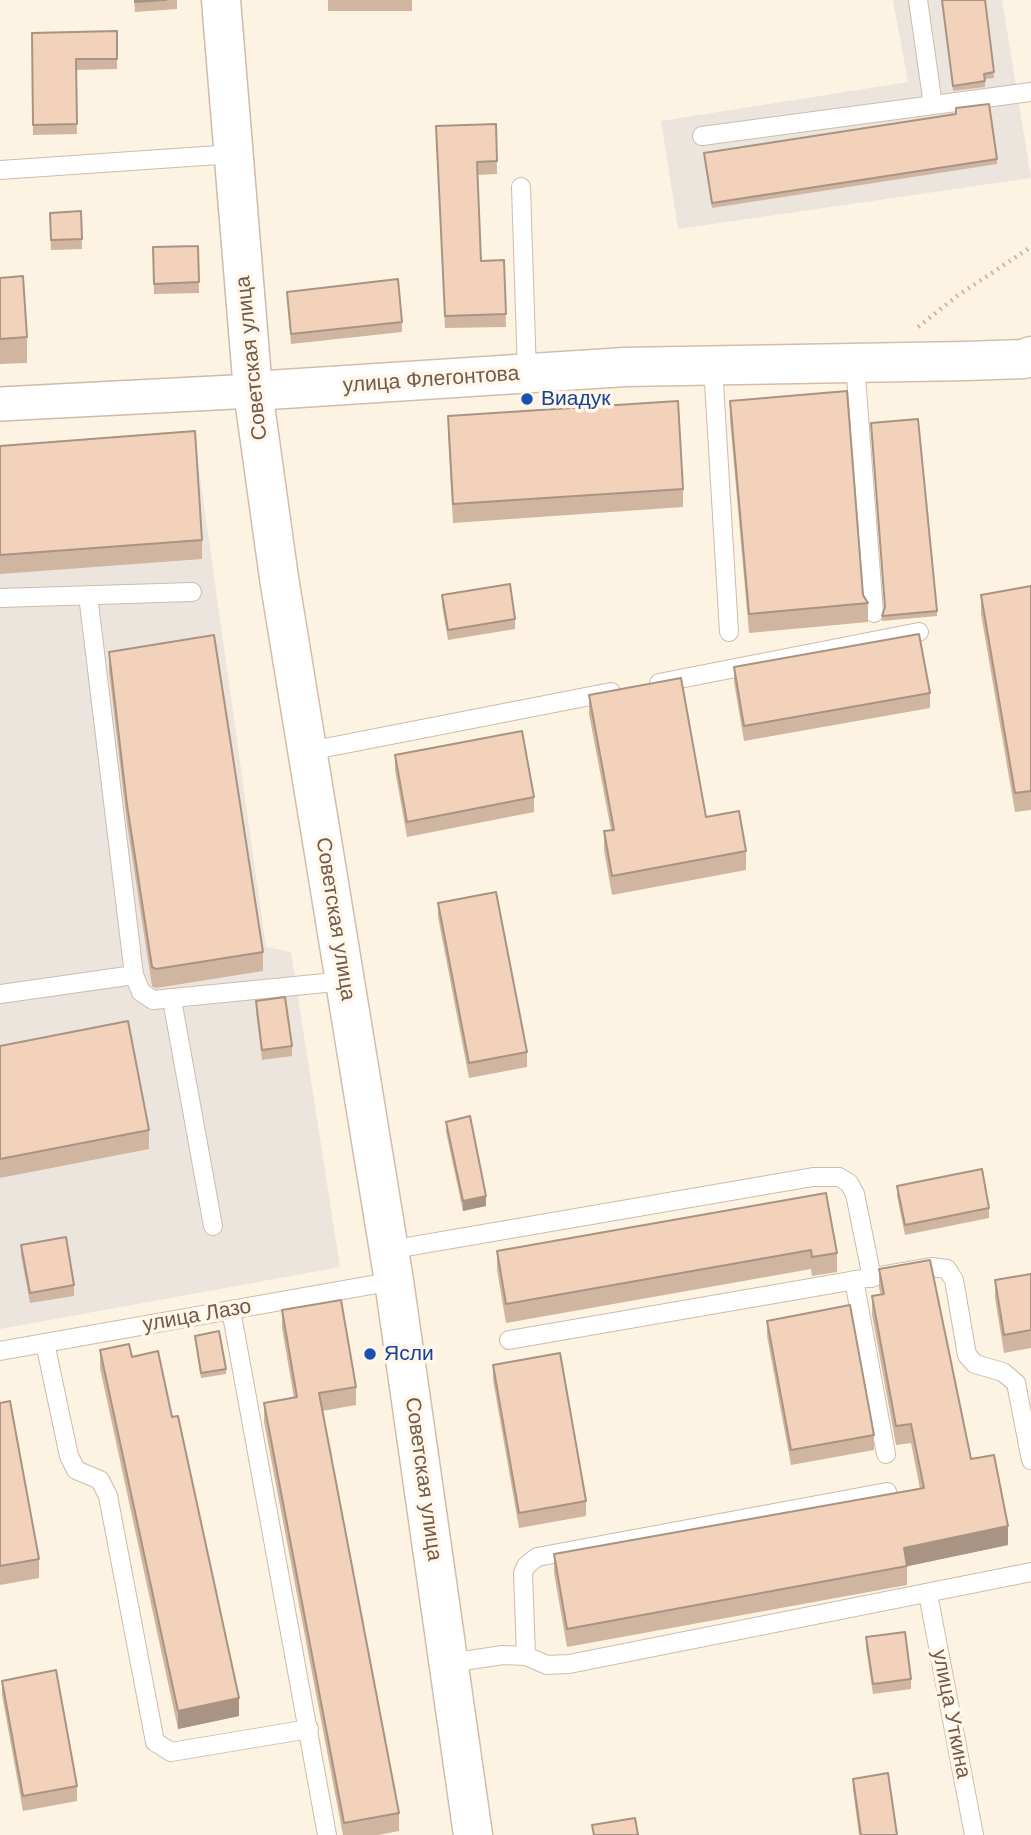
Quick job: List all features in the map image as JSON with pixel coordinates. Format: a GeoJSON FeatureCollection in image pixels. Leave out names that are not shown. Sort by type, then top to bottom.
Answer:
{"type":"FeatureCollection","features":[{"type":"Feature","properties":{"kind":"main road","name":"Советская улица"},"geometry":{"type":"LineString","coordinates":[[221,0],[253,391],[279,578],[391,1266],[473,1835]]}},
{"type":"Feature","properties":{"kind":"main road","name":"улица Флегонтова"},"geometry":{"type":"LineString","coordinates":[[253,391],[625,367],[1029,358]]}},
{"type":"Feature","properties":{"kind":"street","name":"улица Флегонтова"},"geometry":{"type":"LineString","coordinates":[[0,404],[253,391]]}},
{"type":"Feature","properties":{"kind":"lane"},"geometry":{"type":"LineString","coordinates":[[918,0],[933,105]]}},
{"type":"Feature","properties":{"kind":"lane"},"geometry":{"type":"LineString","coordinates":[[702,136],[1031,92]]}},
{"type":"Feature","properties":{"kind":"lane"},"geometry":{"type":"LineString","coordinates":[[0,170],[233,154]]}},
{"type":"Feature","properties":{"kind":"lane"},"geometry":{"type":"LineString","coordinates":[[521,187],[527,374]]}},
{"type":"Feature","properties":{"kind":"lane"},"geometry":{"type":"LineString","coordinates":[[866,362],[873,613]]}},
{"type":"Feature","properties":{"kind":"lane"},"geometry":{"type":"LineString","coordinates":[[713,366],[729,632]]}},
{"type":"Feature","properties":{"kind":"lane"},"geometry":{"type":"LineString","coordinates":[[0,598],[192,592]]}},
{"type":"Feature","properties":{"kind":"lane"},"geometry":{"type":"LineString","coordinates":[[88,595],[134,975],[141,992],[153,1000],[172,1000],[345,981]]}},
{"type":"Feature","properties":{"kind":"lane"},"geometry":{"type":"LineString","coordinates":[[309,751],[919,632]]}},
{"type":"Feature","properties":{"kind":"lane"},"geometry":{"type":"LineString","coordinates":[[0,994],[134,975]]}},
{"type":"Feature","properties":{"kind":"lane"},"geometry":{"type":"LineString","coordinates":[[172,1000],[213,1226]]}},
{"type":"Feature","properties":{"kind":"lane","name":"улица Лазо"},"geometry":{"type":"LineString","coordinates":[[0,1351],[231,1310],[391,1266],[813,1177],[839,1177],[849,1183],[855,1194],[863,1279]]}},
{"type":"Feature","properties":{"kind":"lane"},"geometry":{"type":"LineString","coordinates":[[509,1340],[931,1267],[947,1269],[954,1280],[967,1355],[981,1367],[1003,1372],[1016,1383],[1031,1460]]}},
{"type":"Feature","properties":{"kind":"lane"},"geometry":{"type":"LineString","coordinates":[[863,1279],[886,1454]]}},
{"type":"Feature","properties":{"kind":"lane"},"geometry":{"type":"LineString","coordinates":[[231,1310],[327,1835]]}},
{"type":"Feature","properties":{"kind":"lane"},"geometry":{"type":"LineString","coordinates":[[45,1343],[69,1456],[76,1469],[100,1480],[108,1496],[155,1742],[170,1752],[309,1730]]}},
{"type":"Feature","properties":{"kind":"lane"},"geometry":{"type":"LineString","coordinates":[[526,1656],[523,1573],[526,1566],[537,1557],[887,1492]]}},
{"type":"Feature","properties":{"kind":"lane"},"geometry":{"type":"LineString","coordinates":[[449,1663],[503,1655],[526,1656],[547,1665],[569,1664],[1031,1572]]}},
{"type":"Feature","properties":{"kind":"lane","name":"улица Уткина"},"geometry":{"type":"LineString","coordinates":[[928,1594],[974,1835]]}},
{"type":"Feature","properties":{"kind":"path"},"geometry":{"type":"LineString","coordinates":[[866,362],[1031,247]]}},
{"type":"Feature","properties":{"kind":"shaded area"},"geometry":{"type":"Polygon","coordinates":[[[893,0],[1002,0],[1031,178],[678,229],[661,121],[908,82],[893,0]]]}},
{"type":"Feature","properties":{"kind":"shaded area"},"geometry":{"type":"Polygon","coordinates":[[[195,441],[266,947],[291,952],[340,1267],[0,1329],[0,450],[195,441]]]}},
{"type":"Feature","properties":{"kind":"building"},"geometry":{"type":"Polygon","coordinates":[[[135,0],[166,0],[135,2],[135,0]]]}},
{"type":"Feature","properties":{"kind":"building"},"geometry":{"type":"Polygon","coordinates":[[[942,0],[985,0],[994,72],[984,74],[985,81],[953,86],[942,0]]]}},
{"type":"Feature","properties":{"kind":"building"},"geometry":{"type":"Polygon","coordinates":[[[117,31],[117,59],[76,59],[77,124],[33,125],[32,33],[117,31]]]}},
{"type":"Feature","properties":{"kind":"building"},"geometry":{"type":"Polygon","coordinates":[[[989,104],[997,159],[712,203],[704,153],[956,114],[956,108],[989,104]]]}},
{"type":"Feature","properties":{"kind":"building"},"geometry":{"type":"Polygon","coordinates":[[[496,124],[497,161],[477,162],[481,261],[504,260],[506,314],[445,316],[436,126],[496,124]]]}},
{"type":"Feature","properties":{"kind":"building"},"geometry":{"type":"Polygon","coordinates":[[[81,211],[82,239],[51,240],[50,213],[81,211]]]}},
{"type":"Feature","properties":{"kind":"building"},"geometry":{"type":"Polygon","coordinates":[[[198,246],[199,282],[154,284],[153,247],[198,246]]]}},
{"type":"Feature","properties":{"kind":"building"},"geometry":{"type":"Polygon","coordinates":[[[23,276],[27,337],[0,339],[0,278],[23,276]]]}},
{"type":"Feature","properties":{"kind":"building"},"geometry":{"type":"Polygon","coordinates":[[[398,279],[402,322],[291,334],[287,292],[398,279]]]}},
{"type":"Feature","properties":{"kind":"building"},"geometry":{"type":"Polygon","coordinates":[[[847,391],[863,595],[868,603],[749,614],[730,401],[847,391]]]}},
{"type":"Feature","properties":{"kind":"building"},"geometry":{"type":"Polygon","coordinates":[[[678,401],[683,489],[453,504],[448,416],[678,401]]]}},
{"type":"Feature","properties":{"kind":"building"},"geometry":{"type":"Polygon","coordinates":[[[918,419],[937,611],[882,616],[885,607],[871,423],[918,419]]]}},
{"type":"Feature","properties":{"kind":"building"},"geometry":{"type":"Polygon","coordinates":[[[195,431],[202,540],[0,555],[0,446],[195,431]]]}},
{"type":"Feature","properties":{"kind":"building"},"geometry":{"type":"Polygon","coordinates":[[[510,584],[515,619],[448,630],[442,595],[510,584]]]}},
{"type":"Feature","properties":{"kind":"building"},"geometry":{"type":"Polygon","coordinates":[[[1031,586],[1031,791],[1015,793],[981,595],[1031,586]]]}},
{"type":"Feature","properties":{"kind":"building"},"geometry":{"type":"Polygon","coordinates":[[[919,634],[930,693],[744,726],[734,667],[919,634]]]}},
{"type":"Feature","properties":{"kind":"building"},"geometry":{"type":"Polygon","coordinates":[[[214,635],[263,952],[156,969],[152,967],[127,805],[109,652],[214,635]]]}},
{"type":"Feature","properties":{"kind":"building"},"geometry":{"type":"Polygon","coordinates":[[[681,678],[706,817],[739,811],[746,851],[612,876],[604,831],[614,830],[589,695],[681,678]]]}},
{"type":"Feature","properties":{"kind":"building"},"geometry":{"type":"Polygon","coordinates":[[[522,731],[534,797],[407,822],[395,755],[522,731]]]}},
{"type":"Feature","properties":{"kind":"building"},"geometry":{"type":"Polygon","coordinates":[[[496,892],[527,1052],[469,1063],[438,903],[496,892]]]}},
{"type":"Feature","properties":{"kind":"building"},"geometry":{"type":"Polygon","coordinates":[[[285,997],[292,1046],[262,1050],[256,1001],[285,997]]]}},
{"type":"Feature","properties":{"kind":"building"},"geometry":{"type":"Polygon","coordinates":[[[128,1021],[149,1130],[0,1159],[0,1046],[128,1021]]]}},
{"type":"Feature","properties":{"kind":"building"},"geometry":{"type":"Polygon","coordinates":[[[470,1116],[486,1196],[463,1201],[446,1122],[470,1116]]]}},
{"type":"Feature","properties":{"kind":"building"},"geometry":{"type":"Polygon","coordinates":[[[982,1169],[989,1208],[905,1225],[897,1186],[982,1169]]]}},
{"type":"Feature","properties":{"kind":"building"},"geometry":{"type":"Polygon","coordinates":[[[826,1193],[837,1253],[812,1257],[811,1250],[506,1304],[497,1251],[826,1193]]]}},
{"type":"Feature","properties":{"kind":"building"},"geometry":{"type":"Polygon","coordinates":[[[66,1237],[74,1285],[30,1293],[21,1245],[66,1237]]]}},
{"type":"Feature","properties":{"kind":"building"},"geometry":{"type":"Polygon","coordinates":[[[930,1260],[971,1459],[994,1455],[1008,1526],[904,1548],[907,1566],[567,1629],[554,1554],[924,1488],[911,1424],[896,1426],[872,1296],[884,1294],[879,1269],[930,1260]]]}},
{"type":"Feature","properties":{"kind":"building"},"geometry":{"type":"Polygon","coordinates":[[[1031,1274],[1031,1330],[1004,1335],[995,1280],[1031,1274]]]}},
{"type":"Feature","properties":{"kind":"building"},"geometry":{"type":"Polygon","coordinates":[[[341,1300],[356,1387],[319,1393],[399,1813],[344,1823],[264,1403],[297,1397],[282,1310],[341,1300]]]}},
{"type":"Feature","properties":{"kind":"building"},"geometry":{"type":"Polygon","coordinates":[[[850,1305],[874,1435],[791,1450],[767,1321],[850,1305]]]}},
{"type":"Feature","properties":{"kind":"building"},"geometry":{"type":"Polygon","coordinates":[[[219,1331],[226,1369],[201,1373],[195,1336],[219,1331]]]}},
{"type":"Feature","properties":{"kind":"building"},"geometry":{"type":"Polygon","coordinates":[[[129,1344],[132,1357],[158,1351],[172,1417],[178,1416],[239,1698],[178,1711],[100,1350],[129,1344]]]}},
{"type":"Feature","properties":{"kind":"building"},"geometry":{"type":"Polygon","coordinates":[[[560,1353],[586,1501],[519,1513],[493,1365],[560,1353]]]}},
{"type":"Feature","properties":{"kind":"building"},"geometry":{"type":"Polygon","coordinates":[[[10,1401],[39,1559],[0,1566],[0,1403],[10,1401]]]}},
{"type":"Feature","properties":{"kind":"building"},"geometry":{"type":"Polygon","coordinates":[[[905,1632],[911,1679],[873,1684],[866,1637],[905,1632]]]}},
{"type":"Feature","properties":{"kind":"building"},"geometry":{"type":"Polygon","coordinates":[[[56,1670],[77,1786],[23,1796],[2,1681],[56,1670]]]}},
{"type":"Feature","properties":{"kind":"building"},"geometry":{"type":"Polygon","coordinates":[[[888,1773],[897,1835],[861,1835],[853,1779],[888,1773]]]}},
{"type":"Feature","properties":{"kind":"building"},"geometry":{"type":"Polygon","coordinates":[[[635,1818],[638,1835],[594,1835],[592,1825],[635,1818]]]}},
{"type":"Feature","properties":{"kind":"place","name":"Виадук"},"geometry":{"type":"Point","coordinates":[527,399]}},
{"type":"Feature","properties":{"kind":"place","name":"Ясли"},"geometry":{"type":"Point","coordinates":[370,1354]}}]}
